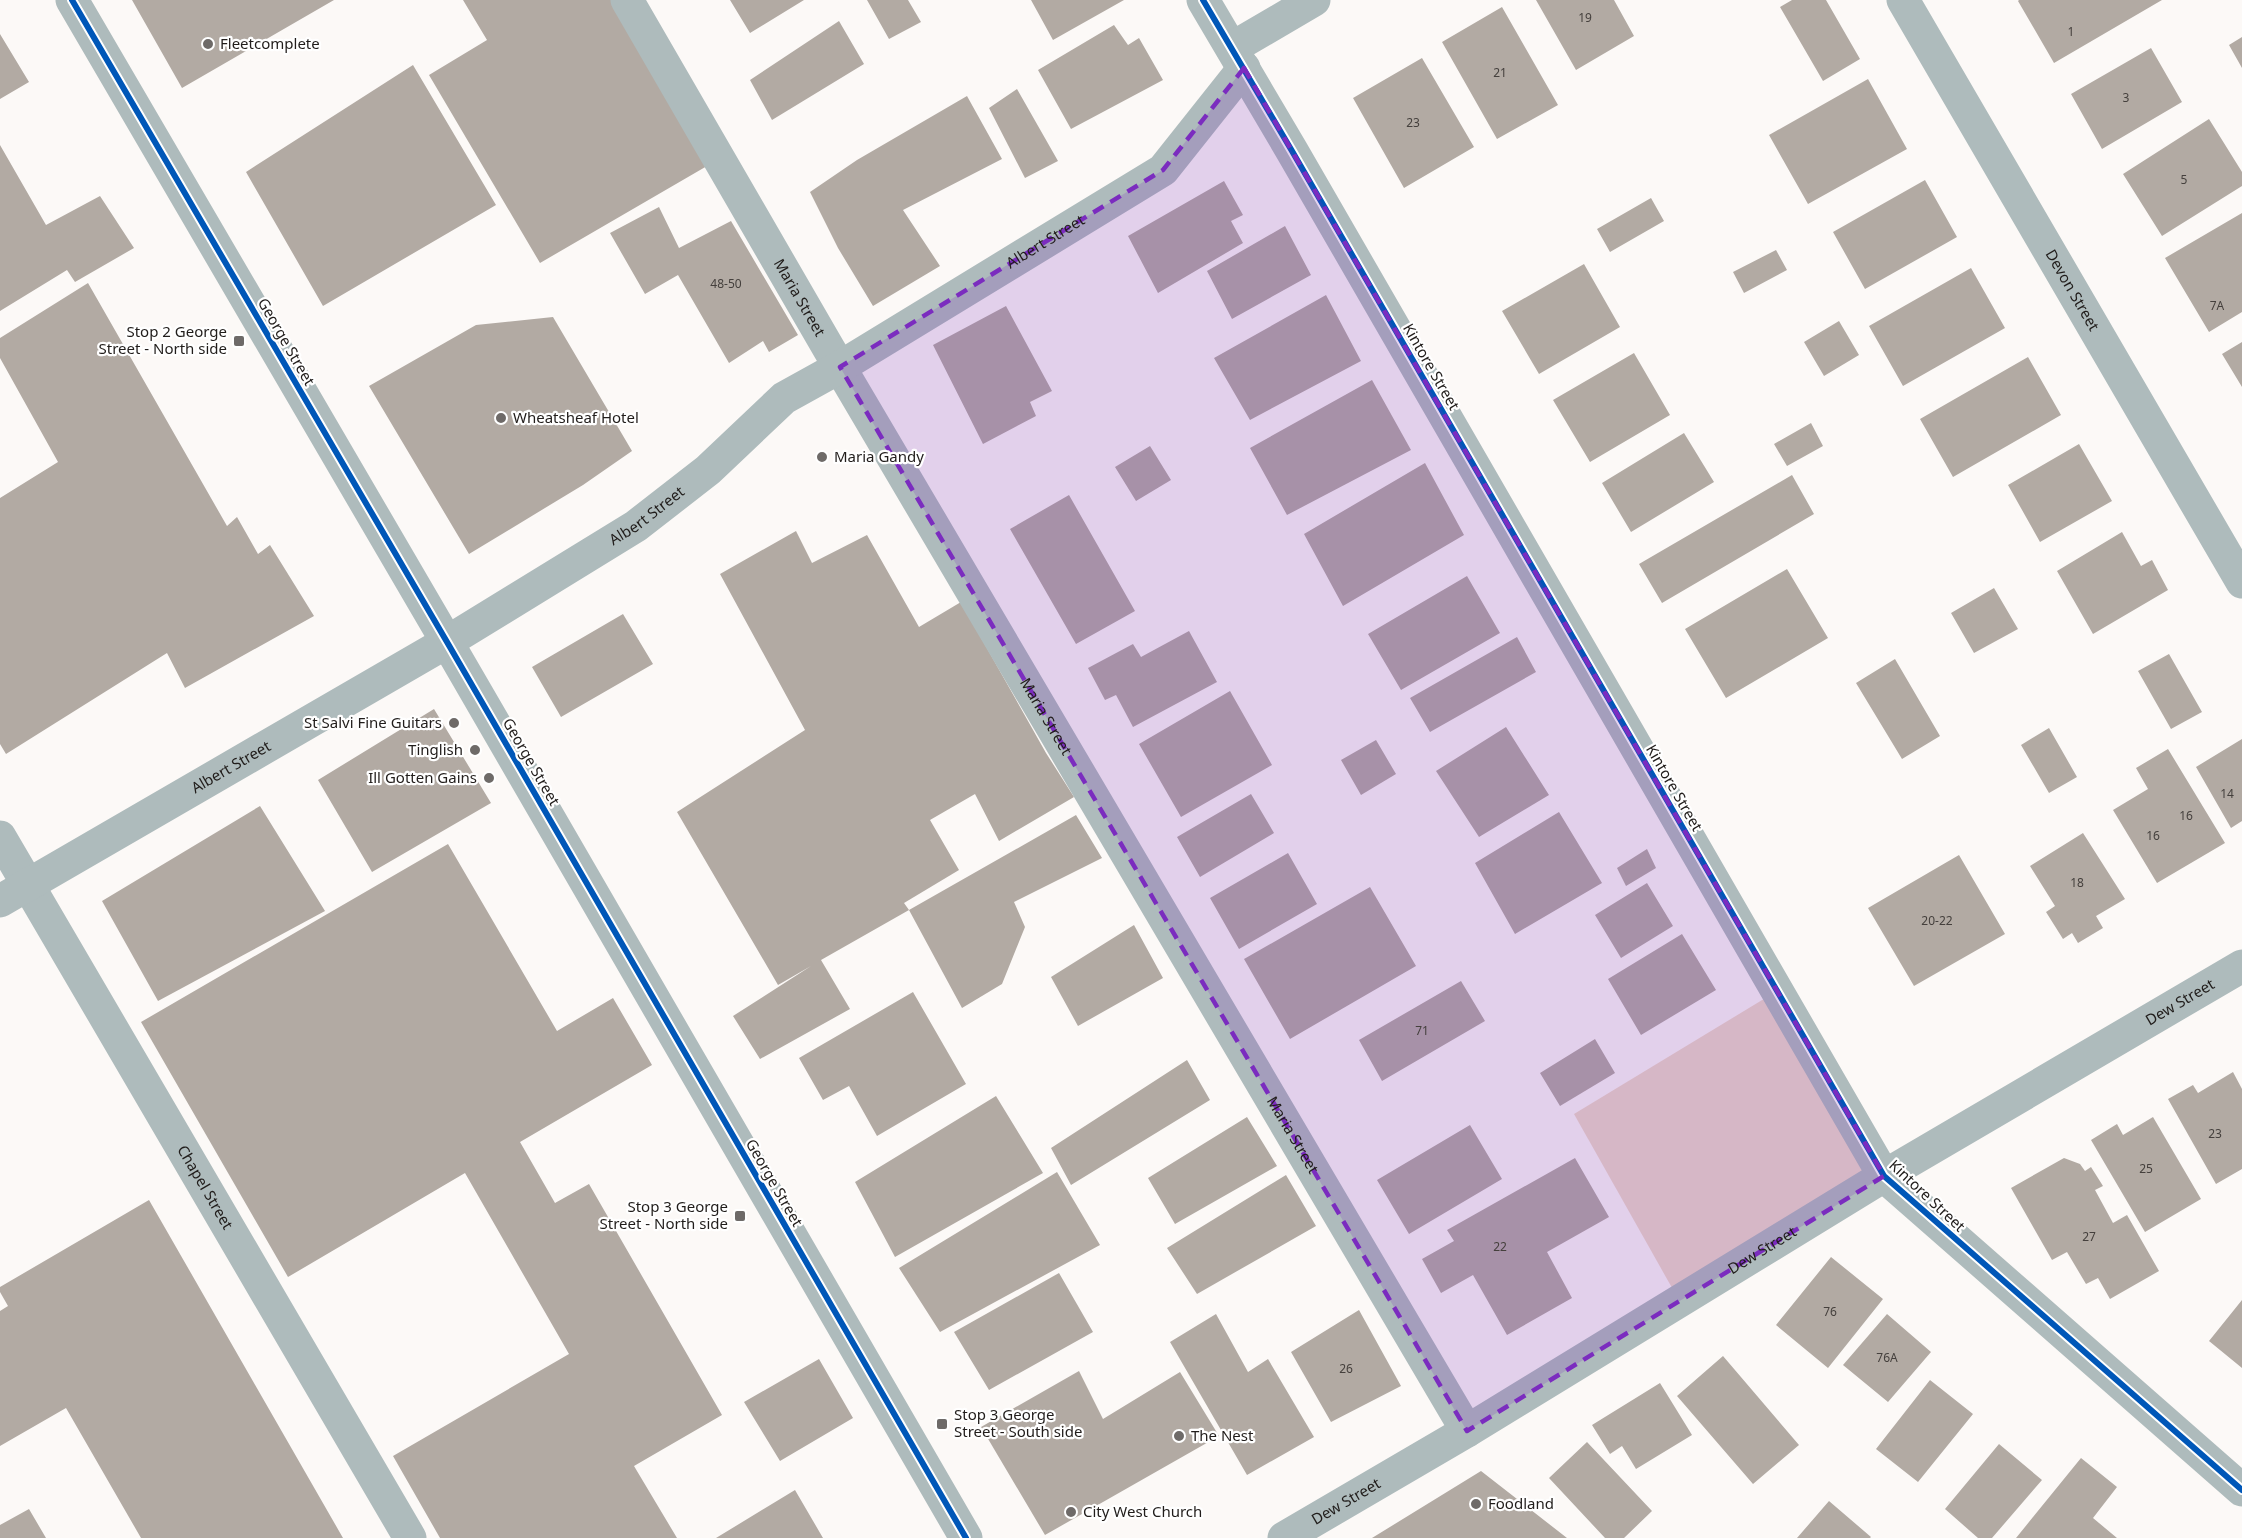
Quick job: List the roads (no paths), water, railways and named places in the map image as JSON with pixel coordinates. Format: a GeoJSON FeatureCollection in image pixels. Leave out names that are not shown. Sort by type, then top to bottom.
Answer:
{"type":"FeatureCollection","features":[{"type":"Feature","properties":{"kind":"street","name":"George Street"},"geometry":{"type":"LineString","coordinates":[[72,0],[966,1538]]}},
{"type":"Feature","properties":{"kind":"street","name":"Maria Street"},"geometry":{"type":"LineString","coordinates":[[627,0],[840,367],[1467,1431]]}},
{"type":"Feature","properties":{"kind":"street","name":"Kintore Street"},"geometry":{"type":"LineString","coordinates":[[1203,0],[1884,1176],[2242,1490]]}},
{"type":"Feature","properties":{"kind":"street"},"geometry":{"type":"LineString","coordinates":[[1238,58],[1314,0]]}},
{"type":"Feature","properties":{"kind":"street","name":"Devon Street"},"geometry":{"type":"LineString","coordinates":[[1903,0],[2242,582]]}},
{"type":"Feature","properties":{"kind":"street","name":"Albert Street"},"geometry":{"type":"LineString","coordinates":[[14,893],[447,642],[636,526],[708,470],[784,398],[840,367],[1163,170],[1238,58]]}},
{"type":"Feature","properties":{"kind":"street","name":"Chapel Street"},"geometry":{"type":"LineString","coordinates":[[0,837],[14,893],[410,1538]]}},
{"type":"Feature","properties":{"kind":"street","name":"Dew Street"},"geometry":{"type":"LineString","coordinates":[[1284,1538],[1467,1431],[1884,1176],[2242,966]]}},
{"type":"Feature","properties":{"kind":"place","name":"Fleetcomplete"},"geometry":{"type":"Point","coordinates":[208,44]}},
{"type":"Feature","properties":{"kind":"place","name":"Stop 2 George Street - North side"},"geometry":{"type":"Point","coordinates":[239,341]}},
{"type":"Feature","properties":{"kind":"place","name":"Wheatsheaf Hotel"},"geometry":{"type":"Point","coordinates":[501,418]}},
{"type":"Feature","properties":{"kind":"place","name":"Maria Gandy"},"geometry":{"type":"Point","coordinates":[822,457]}},
{"type":"Feature","properties":{"kind":"place","name":"St Salvi Fine Guitars"},"geometry":{"type":"Point","coordinates":[454,723]}},
{"type":"Feature","properties":{"kind":"place","name":"Tinglish"},"geometry":{"type":"Point","coordinates":[475,750]}},
{"type":"Feature","properties":{"kind":"place","name":"Ill Gotten Gains"},"geometry":{"type":"Point","coordinates":[489,778]}},
{"type":"Feature","properties":{"kind":"place","name":"Stop 3 George Street - North side"},"geometry":{"type":"Point","coordinates":[740,1216]}},
{"type":"Feature","properties":{"kind":"place","name":"Stop 3 George Street - South side"},"geometry":{"type":"Point","coordinates":[942,1424]}},
{"type":"Feature","properties":{"kind":"place","name":"The Nest"},"geometry":{"type":"Point","coordinates":[1179,1436]}},
{"type":"Feature","properties":{"kind":"place","name":"Foodland"},"geometry":{"type":"Point","coordinates":[1476,1504]}},
{"type":"Feature","properties":{"kind":"place","name":"City West Church"},"geometry":{"type":"Point","coordinates":[1071,1512]}}]}
